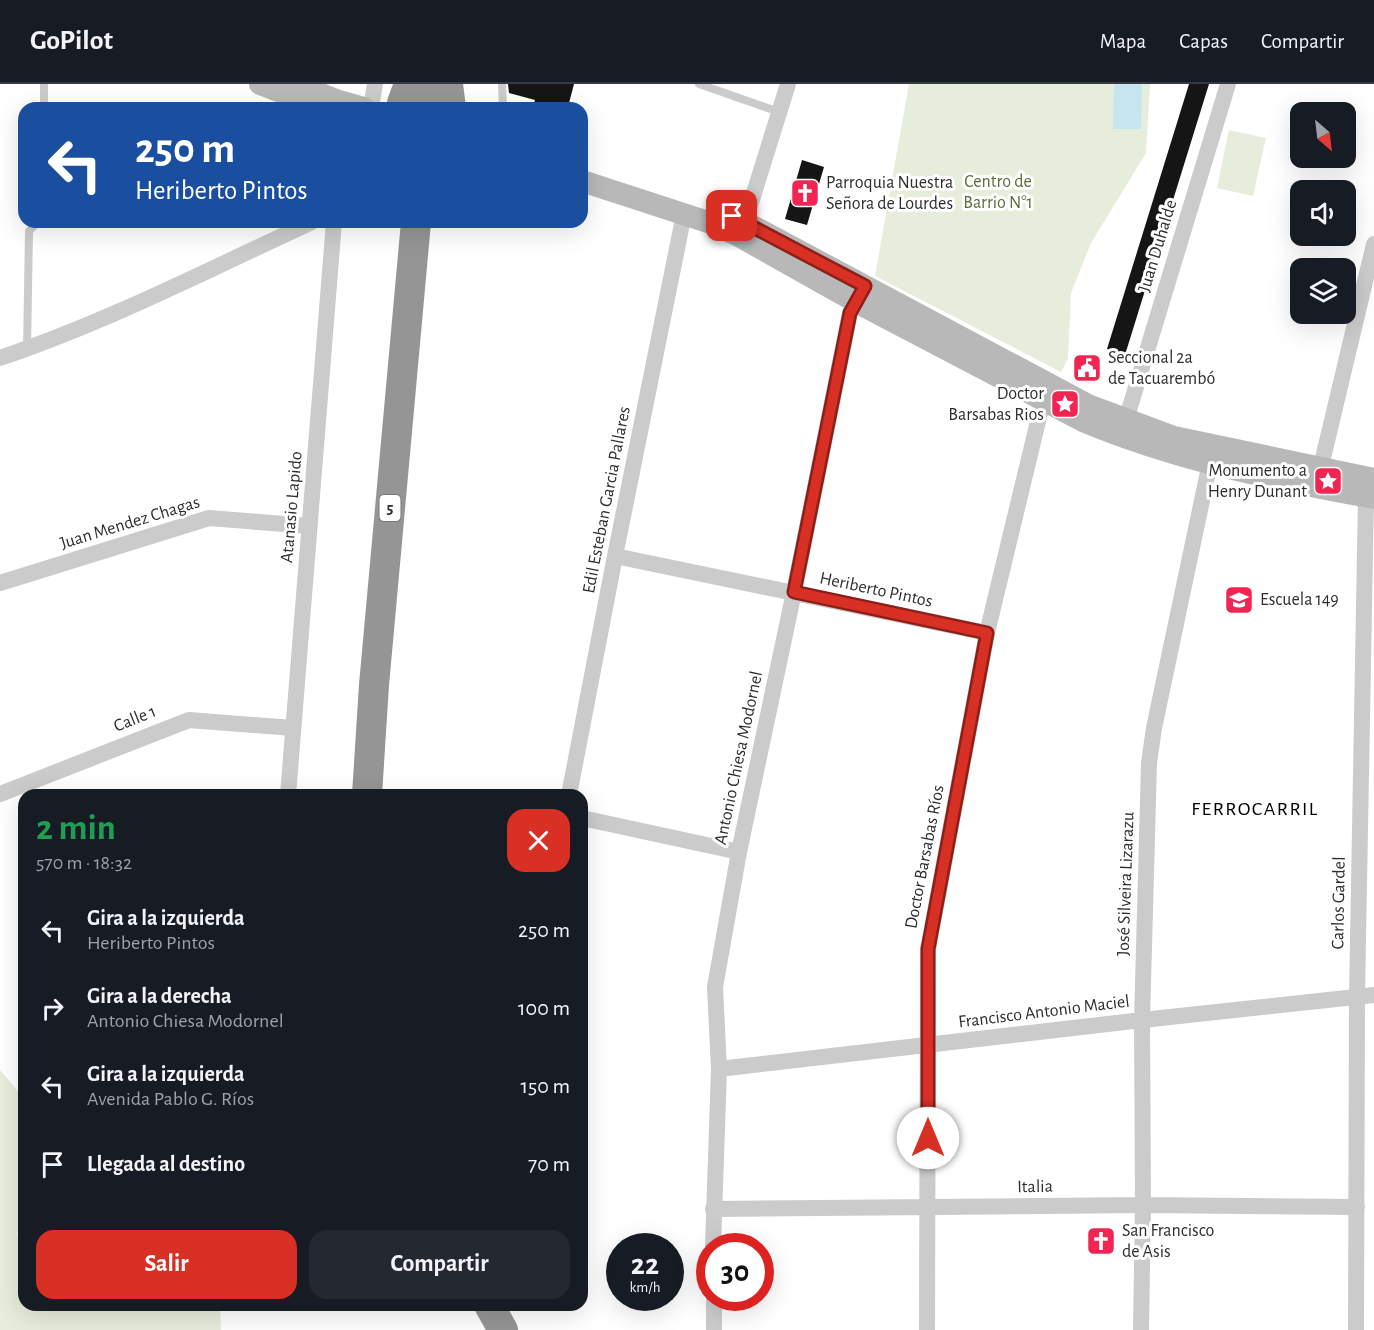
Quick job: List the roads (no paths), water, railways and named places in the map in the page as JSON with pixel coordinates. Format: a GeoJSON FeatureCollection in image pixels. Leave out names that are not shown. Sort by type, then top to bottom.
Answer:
{"type":"FeatureCollection","features":[{"type":"Feature","properties":{"kind":"highway"},"geometry":{"type":"LineString","coordinates":[[406,228],[412,264]]}},
{"type":"Feature","properties":{"kind":"highway","name":"5"},"geometry":{"type":"LineString","coordinates":[[368,789],[374,685],[415,228]]}},
{"type":"Feature","properties":{"kind":"highway"},"geometry":{"type":"LineString","coordinates":[[412,264],[426,228]]}},
{"type":"Feature","properties":{"kind":"highway"},"geometry":{"type":"LineString","coordinates":[[492,1311],[503,1330]]}},
{"type":"Feature","properties":{"kind":"street"},"geometry":{"type":"LineString","coordinates":[[260,84],[320,102]]}},
{"type":"Feature","properties":{"kind":"street"},"geometry":{"type":"LineString","coordinates":[[296,84],[325,102]]}},
{"type":"Feature","properties":{"kind":"street"},"geometry":{"type":"LineString","coordinates":[[372,102],[375,84]]}},
{"type":"Feature","properties":{"kind":"street"},"geometry":{"type":"LineString","coordinates":[[741,228],[788,84]]}},
{"type":"Feature","properties":{"kind":"street","name":"Juan Duhalde"},"geometry":{"type":"LineString","coordinates":[[1126,420],[1228,84]]}},
{"type":"Feature","properties":{"kind":"street"},"geometry":{"type":"LineString","coordinates":[[588,169],[691,200],[1046,401],[1083,421],[1121,437],[1371,488]]}},
{"type":"Feature","properties":{"kind":"street"},"geometry":{"type":"LineString","coordinates":[[588,183],[714,224],[741,228]]}},
{"type":"Feature","properties":{"kind":"street","name":"Edil Esteban Garcia Pallares"},"geometry":{"type":"LineString","coordinates":[[570,789],[684,214]]}},
{"type":"Feature","properties":{"kind":"street"},"geometry":{"type":"LineString","coordinates":[[0,358],[119,311],[299,228]]}},
{"type":"Feature","properties":{"kind":"street","name":"Atanasio Lapido"},"geometry":{"type":"LineString","coordinates":[[288,789],[334,228]]}},
{"type":"Feature","properties":{"kind":"street"},"geometry":{"type":"LineString","coordinates":[[1319,477],[1374,244]]}},
{"type":"Feature","properties":{"kind":"street"},"geometry":{"type":"LineString","coordinates":[[860,294],[1088,405],[1174,437],[1212,455]]}},
{"type":"Feature","properties":{"kind":"street","name":"Antonio Chiesa Modornel"},"geometry":{"type":"LineString","coordinates":[[713,1233],[719,1069],[716,987],[738,852],[794,592],[850,313],[860,294]]}},
{"type":"Feature","properties":{"kind":"street","name":"Doctor Barsabas Ríos"},"geometry":{"type":"LineString","coordinates":[[927,1330],[928,949],[987,633],[1040,413],[1046,401]]}},
{"type":"Feature","properties":{"kind":"street","name":"José Silveira Lizarazu"},"geometry":{"type":"LineString","coordinates":[[1141,1330],[1142,1020],[1149,764],[1154,728],[1212,455]]}},
{"type":"Feature","properties":{"kind":"street","name":"Carlos Gardel"},"geometry":{"type":"LineString","coordinates":[[1356,1330],[1357,996],[1368,749],[1371,488]]}},
{"type":"Feature","properties":{"kind":"street","name":"Juan Mendez Chagas"},"geometry":{"type":"LineString","coordinates":[[0,583],[208,518],[309,526]]}},
{"type":"Feature","properties":{"kind":"street","name":"Heriberto Pintos"},"geometry":{"type":"LineString","coordinates":[[615,556],[987,633]]}},
{"type":"Feature","properties":{"kind":"street","name":"Calle 1"},"geometry":{"type":"LineString","coordinates":[[0,794],[189,720],[293,728]]}},
{"type":"Feature","properties":{"kind":"street"},"geometry":{"type":"LineString","coordinates":[[588,819],[738,852]]}},
{"type":"Feature","properties":{"kind":"street","name":"Francisco Antonio Maciel"},"geometry":{"type":"LineString","coordinates":[[719,1069],[1374,995]]}},
{"type":"Feature","properties":{"kind":"street","name":"Italia"},"geometry":{"type":"LineString","coordinates":[[713,1209],[1143,1205],[1357,1207]]}},
{"type":"Feature","properties":{"kind":"street"},"geometry":{"type":"LineString","coordinates":[[714,1311],[714,1330]]}},
{"type":"Feature","properties":{"kind":"lane"},"geometry":{"type":"LineString","coordinates":[[44,84],[44,102]]}},
{"type":"Feature","properties":{"kind":"lane"},"geometry":{"type":"LineString","coordinates":[[502,84],[504,102]]}},
{"type":"Feature","properties":{"kind":"lane"},"geometry":{"type":"LineString","coordinates":[[701,84],[779,112]]}},
{"type":"Feature","properties":{"kind":"lane"},"geometry":{"type":"LineString","coordinates":[[27,349],[29,231],[32,228]]}},
{"type":"Feature","properties":{"kind":"water"},"geometry":{"type":"Polygon","coordinates":[[[1114,84],[1142,84],[1141,129],[1113,129],[1114,84]]]}},
{"type":"Feature","properties":{"kind":"place","name":"Parroquia Nuestra Señora de Lourdes"},"geometry":{"type":"Point","coordinates":[805,193]}},
{"type":"Feature","properties":{"kind":"place","name":"Seccional 2a de Tacuarembó"},"geometry":{"type":"Point","coordinates":[1087,368]}},
{"type":"Feature","properties":{"kind":"place","name":"Doctor Barsabas Rios"},"geometry":{"type":"Point","coordinates":[1065,404]}},
{"type":"Feature","properties":{"kind":"place","name":"Monumento a Henry Dunant"},"geometry":{"type":"Point","coordinates":[1328,481]}},
{"type":"Feature","properties":{"kind":"place","name":"Escuela 149"},"geometry":{"type":"Point","coordinates":[1239,600]}},
{"type":"Feature","properties":{"kind":"place","name":"San Francisco de Asis"},"geometry":{"type":"Point","coordinates":[1101,1241]}},
{"type":"Feature","properties":{"kind":"district","name":"FERROCARRIL"},"geometry":{"type":"Point","coordinates":[1255,809]}},
{"type":"Feature","properties":{"kind":"park label","name":"Centro de Barrio N°1"},"geometry":{"type":"Point","coordinates":[998,192]}}]}
